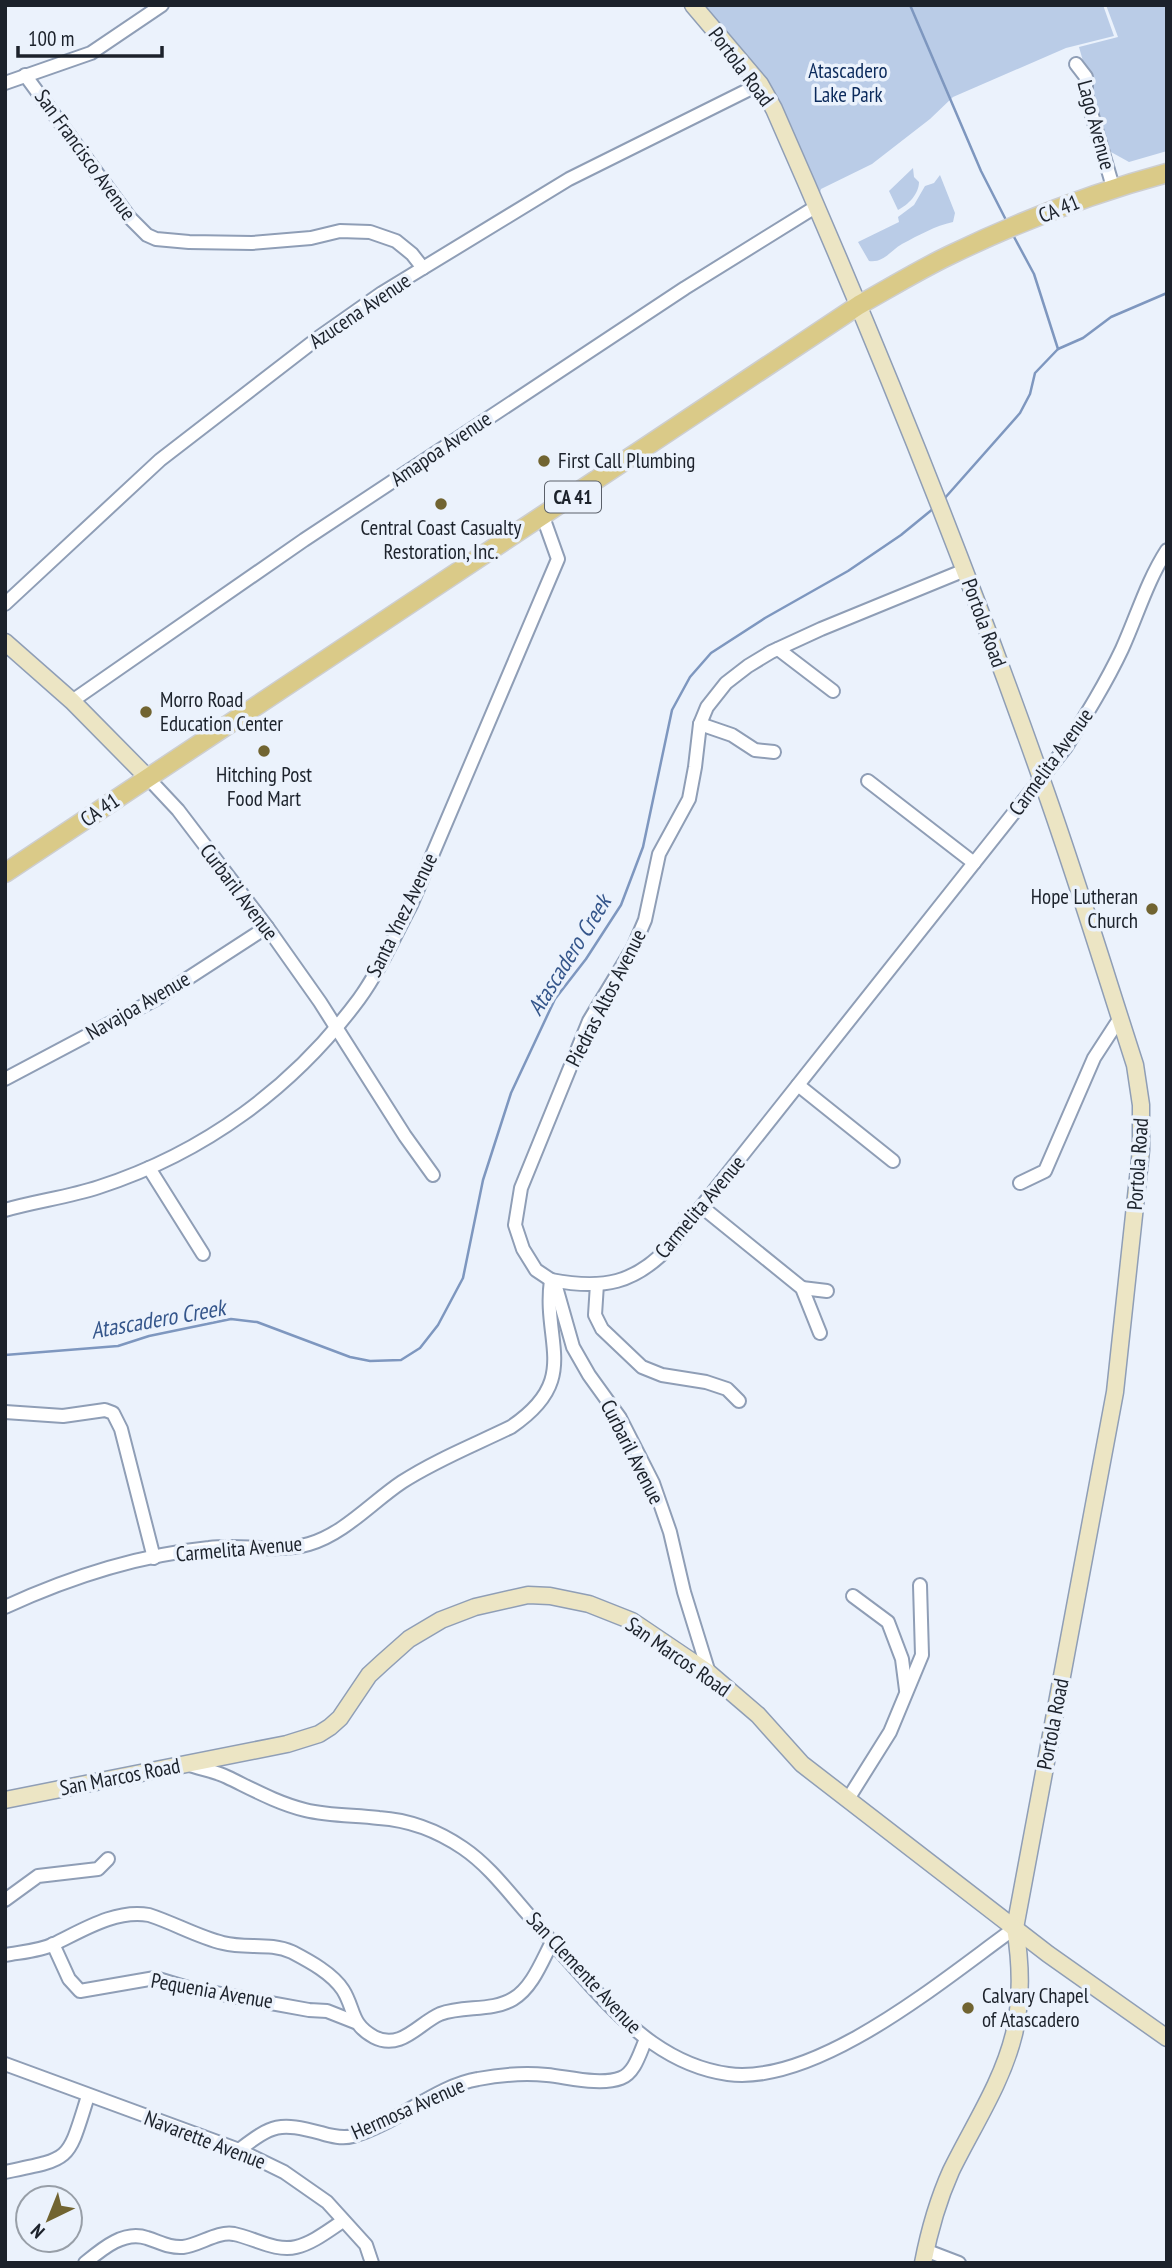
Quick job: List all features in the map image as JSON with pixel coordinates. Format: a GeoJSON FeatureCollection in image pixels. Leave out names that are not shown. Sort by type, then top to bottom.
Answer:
{"type":"FeatureCollection","features":[{"type":"Feature","properties":{"kind":"main road","name":"CA 41"},"geometry":{"type":"LineString","coordinates":[[5,873],[859,305],[947,256],[1113,187],[1167,173]]}},
{"type":"Feature","properties":{"kind":"street"},"geometry":{"type":"LineString","coordinates":[[5,83],[91,53],[162,5]]}},
{"type":"Feature","properties":{"kind":"street","name":"Portola Road"},"geometry":{"type":"LineString","coordinates":[[693,5],[760,85],[774,109],[859,305],[965,570],[1041,778],[1139,1083],[1143,1129],[1118,1365],[1015,1928],[1019,1949],[1020,1992],[1014,2036],[999,2077],[950,2173],[937,2207],[924,2257]]}},
{"type":"Feature","properties":{"kind":"street","name":"Lago Avenue"},"geometry":{"type":"LineString","coordinates":[[1076,64],[1087,77],[1086,95],[1113,187]]}},
{"type":"Feature","properties":{"kind":"street","name":"San Francisco Avenue"},"geometry":{"type":"LineString","coordinates":[[25,75],[130,218],[147,235],[171,241],[252,243],[311,238],[340,231],[370,232],[396,241],[412,254],[423,268]]}},
{"type":"Feature","properties":{"kind":"street","name":"Azucena Avenue"},"geometry":{"type":"LineString","coordinates":[[5,604],[160,460],[318,338],[382,293],[569,179],[760,85]]}},
{"type":"Feature","properties":{"kind":"street","name":"Amapoa Avenue"},"geometry":{"type":"LineString","coordinates":[[72,701],[374,494],[685,288],[817,206]]}},
{"type":"Feature","properties":{"kind":"street","name":"Santa Ynez Avenue"},"geometry":{"type":"LineString","coordinates":[[5,1210],[96,1188],[149,1168],[215,1134],[251,1109],[293,1074],[359,998],[383,961],[411,905],[558,559],[542,517]]}},
{"type":"Feature","properties":{"kind":"street","name":"Carmelita Avenue"},"geometry":{"type":"LineString","coordinates":[[5,1607],[89,1575],[154,1558],[213,1547],[295,1547],[311,1544],[339,1529],[380,1497],[420,1471],[523,1419],[541,1399],[555,1371],[556,1347],[549,1297],[551,1280],[597,1284],[625,1280],[644,1271],[671,1245],[1066,747],[1096,700],[1122,650],[1154,573],[1167,550]]}},
{"type":"Feature","properties":{"kind":"street","name":"Piedras Altos Avenue"},"geometry":{"type":"LineString","coordinates":[[551,1280],[536,1270],[523,1249],[515,1225],[521,1188],[589,1021],[633,948],[645,920],[659,854],[689,799],[700,724],[706,707],[726,683],[748,666],[778,649],[965,570]]}},
{"type":"Feature","properties":{"kind":"street","name":"Curbaril Avenue"},"geometry":{"type":"LineString","coordinates":[[5,642],[72,701],[178,810],[267,927],[433,1175]]}},
{"type":"Feature","properties":{"kind":"street"},"geometry":{"type":"LineString","coordinates":[[778,649],[833,691]]}},
{"type":"Feature","properties":{"kind":"street"},"geometry":{"type":"LineString","coordinates":[[700,724],[732,735],[755,750],[774,752]]}},
{"type":"Feature","properties":{"kind":"street"},"geometry":{"type":"LineString","coordinates":[[868,781],[974,863]]}},
{"type":"Feature","properties":{"kind":"street","name":"Navajoa Avenue"},"geometry":{"type":"LineString","coordinates":[[5,1079],[156,999],[267,927]]}},
{"type":"Feature","properties":{"kind":"street"},"geometry":{"type":"LineString","coordinates":[[1020,1183],[1045,1171],[1094,1059],[1120,1018]]}},
{"type":"Feature","properties":{"kind":"street"},"geometry":{"type":"LineString","coordinates":[[798,1086],[893,1161]]}},
{"type":"Feature","properties":{"kind":"street"},"geometry":{"type":"LineString","coordinates":[[149,1168],[203,1254]]}},
{"type":"Feature","properties":{"kind":"street"},"geometry":{"type":"LineString","coordinates":[[702,1207],[802,1287],[827,1291]]}},
{"type":"Feature","properties":{"kind":"street","name":"Curbaril Avenue"},"geometry":{"type":"LineString","coordinates":[[551,1280],[559,1295],[573,1347],[589,1375],[620,1418],[653,1483],[670,1532],[681,1581],[709,1673]]}},
{"type":"Feature","properties":{"kind":"street"},"geometry":{"type":"LineString","coordinates":[[597,1284],[595,1315],[602,1329],[642,1367],[662,1375],[706,1382],[727,1389],[739,1401]]}},
{"type":"Feature","properties":{"kind":"street"},"geometry":{"type":"LineString","coordinates":[[802,1287],[820,1333]]}},
{"type":"Feature","properties":{"kind":"street"},"geometry":{"type":"LineString","coordinates":[[5,1412],[63,1416],[104,1410],[113,1413],[121,1429],[154,1558]]}},
{"type":"Feature","properties":{"kind":"street"},"geometry":{"type":"LineString","coordinates":[[848,1800],[890,1732],[922,1656],[920,1585]]}},
{"type":"Feature","properties":{"kind":"street","name":"San Marcos Road"},"geometry":{"type":"LineString","coordinates":[[5,1800],[287,1744],[318,1734],[340,1718],[369,1675],[417,1634],[457,1613],[528,1595],[550,1596],[589,1604],[632,1621],[709,1673],[758,1715],[802,1764],[1048,1954],[1167,2038]]}},
{"type":"Feature","properties":{"kind":"street"},"geometry":{"type":"LineString","coordinates":[[853,1596],[888,1622],[902,1659],[906,1694]]}},
{"type":"Feature","properties":{"kind":"street","name":"San Clemente Avenue"},"geometry":{"type":"LineString","coordinates":[[186,1764],[226,1777],[286,1805],[328,1814],[393,1819],[438,1833],[465,1849],[489,1869],[624,2022],[646,2039],[682,2060],[717,2072],[753,2075],[789,2068],[832,2050],[869,2030],[1015,1928]]}},
{"type":"Feature","properties":{"kind":"street"},"geometry":{"type":"LineString","coordinates":[[5,1900],[38,1876],[83,1873],[98,1869],[108,1859]]}},
{"type":"Feature","properties":{"kind":"street"},"geometry":{"type":"LineString","coordinates":[[5,1955],[53,1944],[73,1932],[113,1918],[138,1913],[225,1944],[272,1946],[290,1951],[324,1971],[343,1990],[355,2022],[375,2037],[392,2040],[410,2035],[442,2013],[503,2003],[521,1992],[552,1942]]}},
{"type":"Feature","properties":{"kind":"street","name":"Pequenia Avenue"},"geometry":{"type":"LineString","coordinates":[[53,1944],[69,1979],[80,1992],[155,1978],[188,1988],[327,2011],[355,2022]]}},
{"type":"Feature","properties":{"kind":"street","name":"Hermosa Avenue"},"geometry":{"type":"LineString","coordinates":[[239,2150],[261,2133],[274,2127],[351,2137],[406,2113],[463,2083],[478,2079],[548,2075],[563,2079],[620,2079],[632,2070],[646,2039]]}},
{"type":"Feature","properties":{"kind":"street","name":"Navarette Avenue"},"geometry":{"type":"LineString","coordinates":[[5,2064],[239,2150],[285,2172],[327,2202],[366,2245],[372,2263]]}},
{"type":"Feature","properties":{"kind":"street"},"geometry":{"type":"LineString","coordinates":[[5,2172],[61,2158],[73,2144],[89,2096]]}},
{"type":"Feature","properties":{"kind":"street"},"geometry":{"type":"LineString","coordinates":[[85,2263],[113,2243],[130,2236],[141,2236],[163,2245],[182,2247],[232,2234],[289,2248],[307,2243],[343,2221]]}},
{"type":"Feature","properties":{"kind":"street"},"geometry":{"type":"LineString","coordinates":[[924,2257],[958,2263]]}},
{"type":"Feature","properties":{"kind":"green space","name":"Atascadero Lake Park"},"geometry":{"type":"Polygon","coordinates":[[[692,5],[1103,5],[1114,36],[1066,48],[953,97],[930,119],[872,164],[821,189],[816,206],[760,82],[692,5]]]}},
{"type":"Feature","properties":{"kind":"green space"},"geometry":{"type":"Polygon","coordinates":[[[1106,5],[1167,5],[1167,151],[1129,162],[1111,152],[1095,112],[1091,72],[1083,61],[1079,47],[1118,37],[1106,5]]]}},
{"type":"Feature","properties":{"kind":"green space"},"geometry":{"type":"Polygon","coordinates":[[[913,168],[914,177],[919,182],[917,191],[909,202],[898,210],[889,191],[913,168]]]}},
{"type":"Feature","properties":{"kind":"green space"},"geometry":{"type":"Polygon","coordinates":[[[940,175],[955,213],[953,222],[915,237],[883,258],[869,261],[858,242],[899,222],[898,217],[914,205],[925,186],[934,183],[940,175]]]}},
{"type":"Feature","properties":{"kind":"waterway"},"geometry":{"type":"LineString","coordinates":[[910,5],[981,171],[1007,222]]}},
{"type":"Feature","properties":{"kind":"waterway"},"geometry":{"type":"LineString","coordinates":[[1013,235],[1034,274],[1058,349]]}},
{"type":"Feature","properties":{"kind":"waterway","name":"Atascadero Creek"},"geometry":{"type":"LineString","coordinates":[[944,499],[1020,413],[1030,394],[1035,373],[1058,349],[1083,338],[1111,317],[1167,293]]}},
{"type":"Feature","properties":{"kind":"waterway","name":"Atascadero Creek"},"geometry":{"type":"LineString","coordinates":[[5,1355],[118,1346],[149,1336],[231,1319],[257,1322],[350,1357],[370,1361],[401,1360],[420,1348],[438,1325],[463,1278],[483,1180],[511,1093],[555,999],[586,959],[621,905],[643,847],[672,710],[690,677],[711,653],[765,618],[848,571],[901,535],[934,508]]}},
{"type":"Feature","properties":{"kind":"place","name":"First Call Plumbing"},"geometry":{"type":"Point","coordinates":[544,461]}},
{"type":"Feature","properties":{"kind":"place","name":"Central Coast Casualty Restoration, Inc."},"geometry":{"type":"Point","coordinates":[441,504]}},
{"type":"Feature","properties":{"kind":"place","name":"Morro Road Education Center"},"geometry":{"type":"Point","coordinates":[146,712]}},
{"type":"Feature","properties":{"kind":"place","name":"Hitching Post Food Mart"},"geometry":{"type":"Point","coordinates":[264,751]}},
{"type":"Feature","properties":{"kind":"place","name":"Hope Lutheran Church"},"geometry":{"type":"Point","coordinates":[1152,909]}},
{"type":"Feature","properties":{"kind":"place","name":"Calvary Chapel of Atascadero"},"geometry":{"type":"Point","coordinates":[968,2008]}}]}
